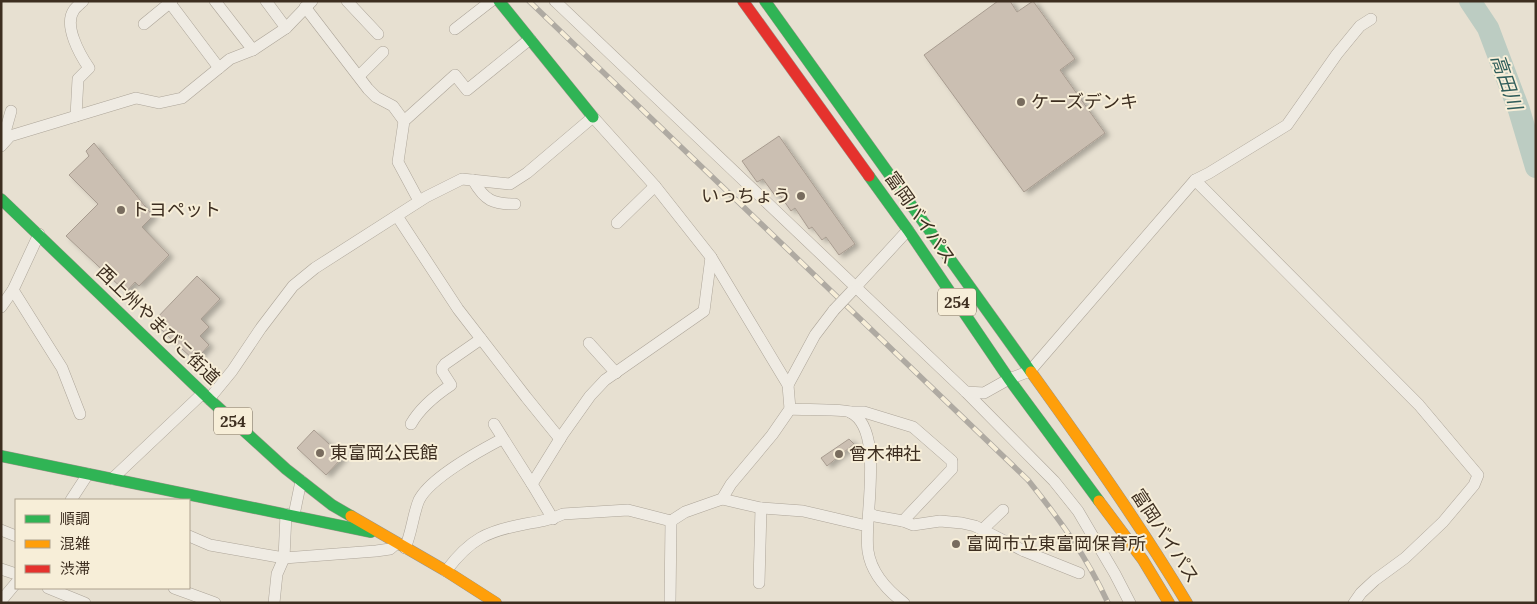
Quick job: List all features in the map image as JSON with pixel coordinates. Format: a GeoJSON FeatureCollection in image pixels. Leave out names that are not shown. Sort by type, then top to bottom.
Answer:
{"type":"FeatureCollection","features":[{"type":"Feature","properties":{"kind":"main road"},"geometry":{"type":"LineString","coordinates":[[499,1],[593,117]]}},
{"type":"Feature","properties":{"kind":"main road","name":"富岡バイパス"},"geometry":{"type":"LineString","coordinates":[[743,1],[908,230],[1009,379],[1143,560],[1169,603]]}},
{"type":"Feature","properties":{"kind":"main road","name":"富岡バイパス"},"geometry":{"type":"LineString","coordinates":[[765,1],[1108,479],[1156,551],[1187,603]]}},
{"type":"Feature","properties":{"kind":"main road","name":"西上州やまびこ街道"},"geometry":{"type":"LineString","coordinates":[[1,198],[206,396],[301,481],[332,505],[446,571],[495,602]]}},
{"type":"Feature","properties":{"kind":"main road"},"geometry":{"type":"LineString","coordinates":[[1,456],[290,514],[382,535]]}},
{"type":"Feature","properties":{"kind":"street"},"geometry":{"type":"LineString","coordinates":[[76,116],[78,79],[89,68],[77,51],[70,19],[73,10],[82,1]]}},
{"type":"Feature","properties":{"kind":"street"},"geometry":{"type":"LineString","coordinates":[[215,1],[253,50]]}},
{"type":"Feature","properties":{"kind":"street"},"geometry":{"type":"LineString","coordinates":[[266,1],[286,28]]}},
{"type":"Feature","properties":{"kind":"street"},"geometry":{"type":"LineString","coordinates":[[347,1],[378,34]]}},
{"type":"Feature","properties":{"kind":"street"},"geometry":{"type":"LineString","coordinates":[[455,29],[491,1]]}},
{"type":"Feature","properties":{"kind":"street"},"geometry":{"type":"LineString","coordinates":[[555,1],[853,289],[966,392],[1054,481],[1083,519],[1116,574],[1130,603]]}},
{"type":"Feature","properties":{"kind":"street"},"geometry":{"type":"LineString","coordinates":[[144,24],[171,2],[219,68]]}},
{"type":"Feature","properties":{"kind":"street"},"geometry":{"type":"LineString","coordinates":[[1,145],[10,136],[136,98],[159,102],[182,98],[230,59],[253,50],[286,28],[308,4],[340,54],[376,98],[393,106],[404,121]]}},
{"type":"Feature","properties":{"kind":"street"},"geometry":{"type":"LineString","coordinates":[[966,392],[984,393],[1009,379],[1030,371],[1195,180],[1288,125],[1337,54],[1360,26],[1371,20]]}},
{"type":"Feature","properties":{"kind":"street"},"geometry":{"type":"LineString","coordinates":[[419,201],[398,162],[404,121],[455,76],[467,90],[530,39]]}},
{"type":"Feature","properties":{"kind":"street"},"geometry":{"type":"LineString","coordinates":[[359,76],[384,52]]}},
{"type":"Feature","properties":{"kind":"street"},"geometry":{"type":"LineString","coordinates":[[1,145],[11,110]]}},
{"type":"Feature","properties":{"kind":"street"},"geometry":{"type":"LineString","coordinates":[[112,479],[232,371],[260,328],[293,286],[315,268],[419,201],[462,179],[510,184],[527,174],[593,117],[655,186],[711,257],[788,385],[790,409],[772,435],[731,484],[722,499]]}},
{"type":"Feature","properties":{"kind":"street"},"geometry":{"type":"LineString","coordinates":[[473,180],[479,191],[497,204],[516,204]]}},
{"type":"Feature","properties":{"kind":"street"},"geometry":{"type":"LineString","coordinates":[[1195,180],[1419,405],[1478,474],[1474,485],[1443,522],[1405,558],[1374,580],[1354,603]]}},
{"type":"Feature","properties":{"kind":"street"},"geometry":{"type":"LineString","coordinates":[[617,223],[655,186]]}},
{"type":"Feature","properties":{"kind":"street"},"geometry":{"type":"LineString","coordinates":[[397,216],[458,309],[560,439]]}},
{"type":"Feature","properties":{"kind":"street"},"geometry":{"type":"LineString","coordinates":[[788,385],[815,335],[834,310],[908,230]]}},
{"type":"Feature","properties":{"kind":"street"},"geometry":{"type":"LineString","coordinates":[[1,307],[13,290],[39,234]]}},
{"type":"Feature","properties":{"kind":"street"},"geometry":{"type":"LineString","coordinates":[[532,484],[560,439],[590,396],[604,380],[704,311],[711,257]]}},
{"type":"Feature","properties":{"kind":"street"},"geometry":{"type":"LineString","coordinates":[[13,290],[62,368],[80,414]]}},
{"type":"Feature","properties":{"kind":"street"},"geometry":{"type":"LineString","coordinates":[[411,424],[416,415],[452,385],[442,371],[442,368],[481,339]]}},
{"type":"Feature","properties":{"kind":"street"},"geometry":{"type":"LineString","coordinates":[[589,343],[616,372]]}},
{"type":"Feature","properties":{"kind":"street"},"geometry":{"type":"LineString","coordinates":[[790,409],[864,412],[887,418],[913,428],[952,460],[952,469],[903,521]]}},
{"type":"Feature","properties":{"kind":"street"},"geometry":{"type":"LineString","coordinates":[[850,412],[859,420],[864,428],[870,448],[868,552],[877,577],[904,603]]}},
{"type":"Feature","properties":{"kind":"street"},"geometry":{"type":"LineString","coordinates":[[494,424],[553,519]]}},
{"type":"Feature","properties":{"kind":"street"},"geometry":{"type":"LineString","coordinates":[[190,536],[210,545],[284,558],[376,551],[401,546],[410,536],[419,501],[424,492],[443,476],[488,446],[502,439]]}},
{"type":"Feature","properties":{"kind":"street"},"geometry":{"type":"LineString","coordinates":[[72,499],[88,474]]}},
{"type":"Feature","properties":{"kind":"street"},"geometry":{"type":"LineString","coordinates":[[274,603],[277,574],[284,558],[290,514],[301,481]]}},
{"type":"Feature","properties":{"kind":"street"},"geometry":{"type":"LineString","coordinates":[[446,571],[460,553],[477,539],[503,528],[553,519],[563,514],[628,510],[671,521],[686,512],[722,499],[761,508],[803,512],[867,526]]}},
{"type":"Feature","properties":{"kind":"street"},"geometry":{"type":"LineString","coordinates":[[760,583],[761,508]]}},
{"type":"Feature","properties":{"kind":"street"},"geometry":{"type":"LineString","coordinates":[[983,529],[1003,510]]}},
{"type":"Feature","properties":{"kind":"street"},"geometry":{"type":"LineString","coordinates":[[869,512],[875,516],[903,521],[912,525],[940,521],[962,523],[983,529],[1024,551],[1079,573]]}},
{"type":"Feature","properties":{"kind":"street"},"geometry":{"type":"LineString","coordinates":[[670,603],[671,521]]}},
{"type":"Feature","properties":{"kind":"street"},"geometry":{"type":"LineString","coordinates":[[1,530],[15,536]]}},
{"type":"Feature","properties":{"kind":"street"},"geometry":{"type":"LineString","coordinates":[[1,569],[15,574]]}},
{"type":"Feature","properties":{"kind":"street"},"geometry":{"type":"LineString","coordinates":[[1,602],[15,584]]}},
{"type":"Feature","properties":{"kind":"street"},"geometry":{"type":"LineString","coordinates":[[50,589],[85,603]]}},
{"type":"Feature","properties":{"kind":"street"},"geometry":{"type":"LineString","coordinates":[[177,589],[215,603]]}},
{"type":"Feature","properties":{"kind":"building","name":"ケーズデンキ"},"geometry":{"type":"Polygon","coordinates":[[[998,1],[1010,1],[1017,12],[1033,1],[1075,59],[1060,70],[1105,133],[1024,192],[924,55],[998,1]]]}},
{"type":"Feature","properties":{"kind":"building","name":"いっちょう"},"geometry":{"type":"Polygon","coordinates":[[[779,136],[855,244],[839,255],[826,237],[822,240],[812,227],[809,229],[795,208],[791,211],[779,194],[776,197],[763,179],[757,182],[742,161],[779,136]]]}},
{"type":"Feature","properties":{"kind":"building","name":"トヨペット"},"geometry":{"type":"Polygon","coordinates":[[[94,143],[153,216],[142,227],[169,255],[139,286],[135,282],[126,292],[66,236],[98,204],[69,175],[89,156],[86,151],[94,143]]]}},
{"type":"Feature","properties":{"kind":"building"},"geometry":{"type":"Polygon","coordinates":[[[197,276],[220,299],[201,319],[209,327],[200,336],[209,345],[195,361],[153,322],[197,276]]]}},
{"type":"Feature","properties":{"kind":"building","name":"東富岡公民館"},"geometry":{"type":"Polygon","coordinates":[[[314,430],[343,457],[326,475],[297,448],[314,430]]]}},
{"type":"Feature","properties":{"kind":"building","name":"曾木神社"},"geometry":{"type":"Polygon","coordinates":[[[849,439],[854,444],[827,466],[821,458],[849,439]]]}},
{"type":"Feature","properties":{"kind":"waterway","name":"高田川"},"geometry":{"type":"LineString","coordinates":[[1470,1],[1488,28],[1519,110],[1536,167]]}},
{"type":"Feature","properties":{"kind":"railway"},"geometry":{"type":"LineString","coordinates":[[529,1],[1028,480],[1072,539],[1108,603]]}},
{"type":"Feature","properties":{"kind":"traffic: fast"},"geometry":{"type":"LineString","coordinates":[[499,1],[593,117]]}},
{"type":"Feature","properties":{"kind":"traffic: fast"},"geometry":{"type":"LineString","coordinates":[[765,1],[1031,372]]}},
{"type":"Feature","properties":{"kind":"traffic: fast"},"geometry":{"type":"LineString","coordinates":[[869,176],[1009,379],[1099,501]]}},
{"type":"Feature","properties":{"kind":"traffic: fast"},"geometry":{"type":"LineString","coordinates":[[1,199],[209,399],[286,469],[332,505],[351,516]]}},
{"type":"Feature","properties":{"kind":"traffic: fast"},"geometry":{"type":"LineString","coordinates":[[1,456],[371,532]]}},
{"type":"Feature","properties":{"kind":"traffic: slow"},"geometry":{"type":"LineString","coordinates":[[1031,372],[1131,515],[1187,603]]}},
{"type":"Feature","properties":{"kind":"traffic: slow"},"geometry":{"type":"LineString","coordinates":[[1099,501],[1143,560],[1169,603]]}},
{"type":"Feature","properties":{"kind":"traffic: slow"},"geometry":{"type":"LineString","coordinates":[[351,516],[446,571],[496,603]]}},
{"type":"Feature","properties":{"kind":"traffic: jam"},"geometry":{"type":"LineString","coordinates":[[743,1],[869,176]]}},
{"type":"Feature","properties":{"kind":"place","name":"ケーズデンキ"},"geometry":{"type":"Point","coordinates":[1021,102]}},
{"type":"Feature","properties":{"kind":"place","name":"いっちょう"},"geometry":{"type":"Point","coordinates":[801,196]}},
{"type":"Feature","properties":{"kind":"place","name":"トヨペット"},"geometry":{"type":"Point","coordinates":[121,210]}},
{"type":"Feature","properties":{"kind":"place","name":"東富岡公民館"},"geometry":{"type":"Point","coordinates":[320,453]}},
{"type":"Feature","properties":{"kind":"place","name":"曾木神社"},"geometry":{"type":"Point","coordinates":[839,454]}},
{"type":"Feature","properties":{"kind":"place","name":"富岡市立東富岡保育所"},"geometry":{"type":"Point","coordinates":[956,544]}}]}
